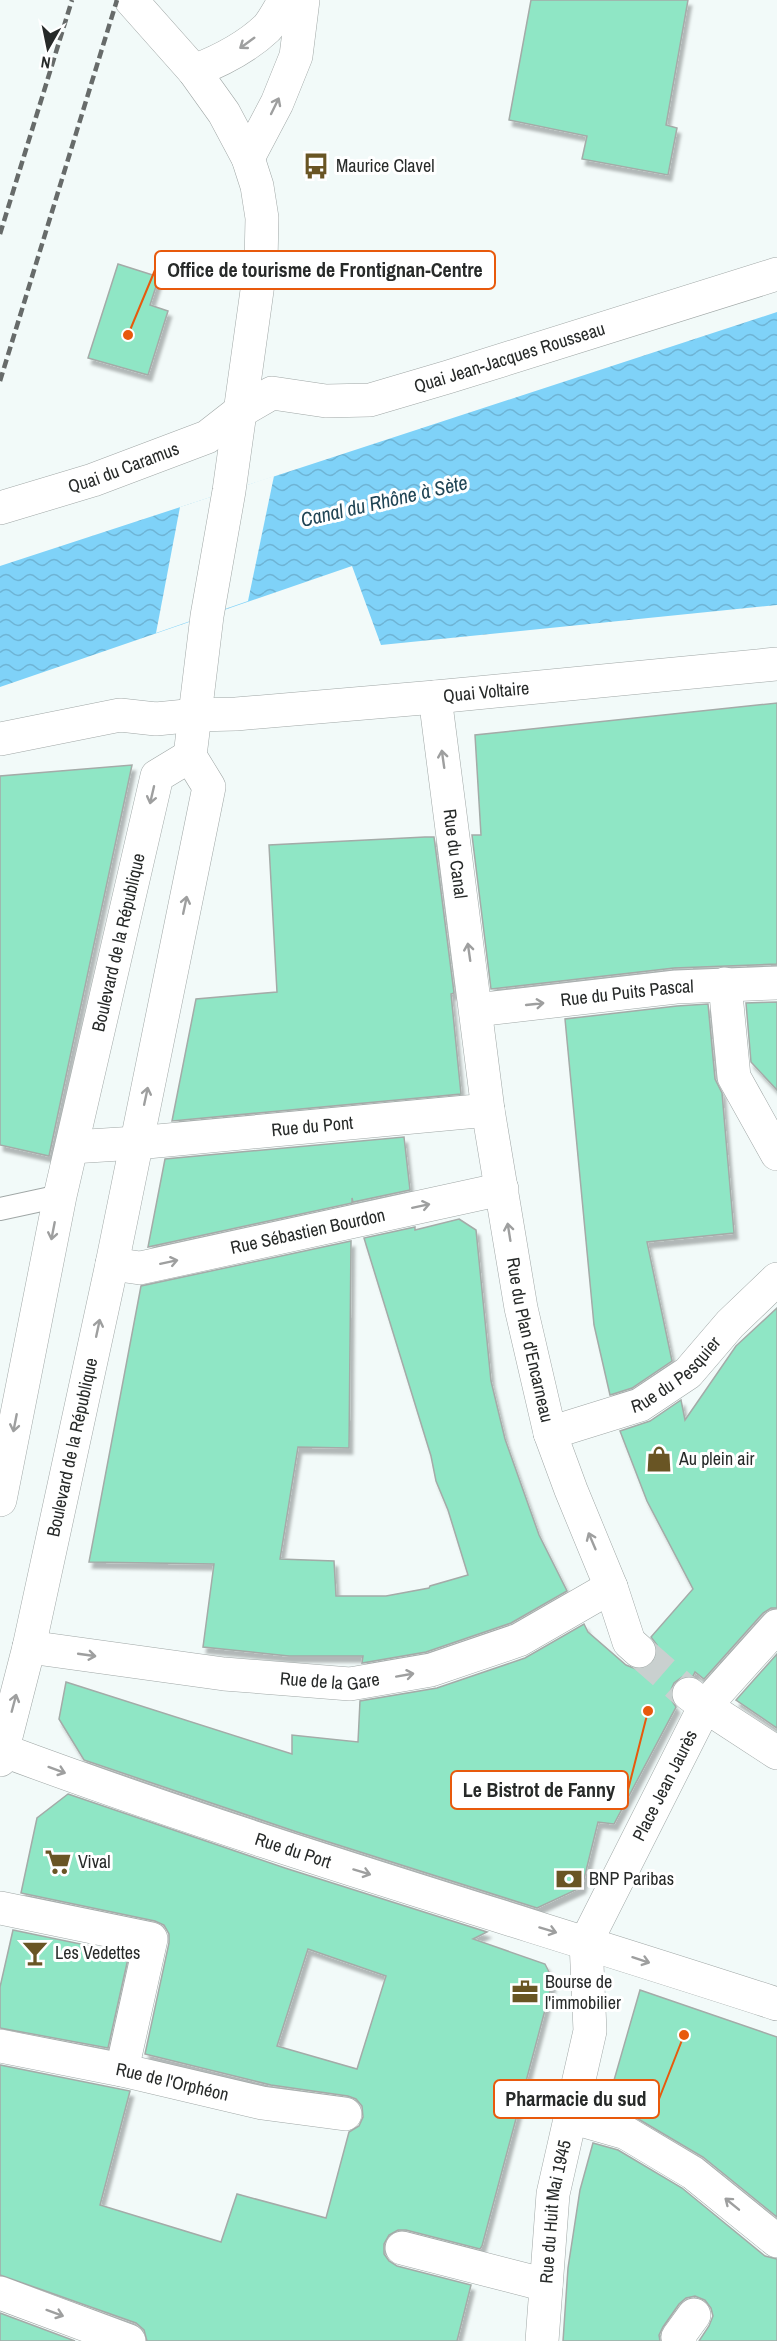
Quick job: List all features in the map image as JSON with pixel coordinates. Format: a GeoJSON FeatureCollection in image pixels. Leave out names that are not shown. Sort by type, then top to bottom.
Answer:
{"type":"FeatureCollection","features":[{"type":"Feature","properties":{"kind":"street"},"geometry":{"type":"LineString","coordinates":[[131,0],[194,71],[224,113],[248,158],[257,186],[262,218],[261,262],[229,491],[207,616],[190,756]]}},
{"type":"Feature","properties":{"kind":"street"},"geometry":{"type":"LineString","coordinates":[[194,71],[221,61],[248,43],[268,27],[285,0]]}},
{"type":"Feature","properties":{"kind":"street"},"geometry":{"type":"LineString","coordinates":[[248,158],[277,103],[296,57],[303,0]]}},
{"type":"Feature","properties":{"kind":"street","name":"Quai Jean-Jacques Rousseau"},"geometry":{"type":"LineString","coordinates":[[239,412],[272,393],[326,401],[370,400],[777,274]]}},
{"type":"Feature","properties":{"kind":"street","name":"Quai du Caramus"},"geometry":{"type":"LineString","coordinates":[[0,508],[93,480],[207,437],[239,412]]}},
{"type":"Feature","properties":{"kind":"street","name":"Quai Voltaire"},"geometry":{"type":"LineString","coordinates":[[0,739],[120,715],[156,719],[196,714],[236,714],[435,698],[777,664]]}},
{"type":"Feature","properties":{"kind":"street","name":"Rue du Canal"},"geometry":{"type":"LineString","coordinates":[[435,698],[477,1010]]}},
{"type":"Feature","properties":{"kind":"street","name":"Boulevard de la République"},"geometry":{"type":"LineString","coordinates":[[0,1496],[60,1196],[157,776],[190,756],[209,786],[112,1264],[29,1647],[1,1753]]}},
{"type":"Feature","properties":{"kind":"street","name":"Rue du Puits Pascal"},"geometry":{"type":"LineString","coordinates":[[477,1010],[676,987],[777,982]]}},
{"type":"Feature","properties":{"kind":"street"},"geometry":{"type":"LineString","coordinates":[[725,984],[734,1077],[777,1154]]}},
{"type":"Feature","properties":{"kind":"street","name":"Rue du Plan d'Encarneau"},"geometry":{"type":"LineString","coordinates":[[477,1010],[488,1110],[521,1308],[550,1433],[611,1587],[629,1642],[639,1651]]}},
{"type":"Feature","properties":{"kind":"street","name":"Rue du Pont"},"geometry":{"type":"LineString","coordinates":[[136,1143],[488,1110]]}},
{"type":"Feature","properties":{"kind":"street"},"geometry":{"type":"LineString","coordinates":[[72,1147],[136,1143]]}},
{"type":"Feature","properties":{"kind":"street","name":"Rue Sébastien Bourdon"},"geometry":{"type":"LineString","coordinates":[[112,1264],[140,1268],[502,1189]]}},
{"type":"Feature","properties":{"kind":"street","name":"Rue du Pesquier"},"geometry":{"type":"LineString","coordinates":[[550,1433],[640,1405],[687,1373],[730,1324],[777,1279]]}},
{"type":"Feature","properties":{"kind":"street","name":"Rue de la Gare"},"geometry":{"type":"LineString","coordinates":[[29,1647],[224,1674],[350,1684],[431,1670],[519,1640],[611,1587]]}},
{"type":"Feature","properties":{"kind":"street","name":"Place Jean Jaurès"},"geometry":{"type":"LineString","coordinates":[[586,1942],[696,1700],[777,1626]]}},
{"type":"Feature","properties":{"kind":"street"},"geometry":{"type":"LineString","coordinates":[[696,1700],[777,1753]]}},
{"type":"Feature","properties":{"kind":"street","name":"Rue du Port"},"geometry":{"type":"LineString","coordinates":[[1,1753],[278,1846],[777,2004]]}},
{"type":"Feature","properties":{"kind":"street"},"geometry":{"type":"LineString","coordinates":[[0,1908],[151,1939],[122,2070]]}},
{"type":"Feature","properties":{"kind":"street","name":"Rue du Huit Mai 1945"},"geometry":{"type":"LineString","coordinates":[[542,2341],[553,2194],[590,2031],[586,1942]]}},
{"type":"Feature","properties":{"kind":"street","name":"Rue de l'Orphéon"},"geometry":{"type":"LineString","coordinates":[[0,2046],[122,2070],[262,2103],[345,2114]]}},
{"type":"Feature","properties":{"kind":"street"},"geometry":{"type":"LineString","coordinates":[[570,2117],[626,2133],[655,2150],[693,2173],[777,2241]]}},
{"type":"Feature","properties":{"kind":"street"},"geometry":{"type":"LineString","coordinates":[[402,2248],[546,2285]]}},
{"type":"Feature","properties":{"kind":"street"},"geometry":{"type":"LineString","coordinates":[[0,2293],[129,2341]]}},
{"type":"Feature","properties":{"kind":"lane"},"geometry":{"type":"LineString","coordinates":[[0,1209],[60,1196]]}},
{"type":"Feature","properties":{"kind":"water","name":"Canal du Rhône à Sète"},"geometry":{"type":"Polygon","coordinates":[[[777,312],[777,605],[381,645],[352,566],[0,687],[0,566],[777,312]]]}},
{"type":"Feature","properties":{"kind":"pier"},"geometry":{"type":"Polygon","coordinates":[[[274,476],[248,601],[156,633],[180,507],[274,476]]]}},
{"type":"Feature","properties":{"kind":"building"},"geometry":{"type":"Polygon","coordinates":[[[531,0],[688,0],[666,125],[677,128],[668,175],[582,159],[587,136],[509,120],[531,0]]]}},
{"type":"Feature","properties":{"kind":"building"},"geometry":{"type":"Polygon","coordinates":[[[118,264],[159,277],[150,305],[168,311],[148,375],[88,358],[118,264]]]}},
{"type":"Feature","properties":{"kind":"building"},"geometry":{"type":"Polygon","coordinates":[[[777,703],[777,964],[674,968],[491,989],[472,835],[481,835],[475,735],[777,703]]]}},
{"type":"Feature","properties":{"kind":"building"},"geometry":{"type":"Polygon","coordinates":[[[132,765],[49,1156],[0,1145],[0,776],[132,765]]]}},
{"type":"Feature","properties":{"kind":"building"},"geometry":{"type":"Polygon","coordinates":[[[434,837],[454,993],[451,994],[461,1094],[172,1121],[196,999],[277,992],[269,845],[434,837]]]}},
{"type":"Feature","properties":{"kind":"building"},"geometry":{"type":"Polygon","coordinates":[[[777,1002],[777,1090],[751,1062],[746,1003],[777,1002]]]}},
{"type":"Feature","properties":{"kind":"building"},"geometry":{"type":"Polygon","coordinates":[[[708,1004],[715,1079],[722,1093],[734,1233],[647,1242],[672,1361],[632,1388],[610,1395],[594,1325],[565,1019],[708,1004]]]}},
{"type":"Feature","properties":{"kind":"building"},"geometry":{"type":"Polygon","coordinates":[[[404,1137],[410,1190],[353,1202],[352,1198],[352,1203],[148,1247],[165,1159],[404,1137]]]}},
{"type":"Feature","properties":{"kind":"building"},"geometry":{"type":"Polygon","coordinates":[[[459,1219],[476,1230],[491,1381],[505,1439],[539,1535],[567,1591],[511,1623],[426,1652],[362,1663],[363,1656],[289,1656],[203,1647],[214,1564],[89,1562],[141,1286],[351,1241],[349,1448],[298,1447],[280,1559],[334,1561],[336,1596],[386,1596],[429,1588],[468,1575],[448,1510],[436,1481],[431,1456],[364,1238],[415,1227],[415,1230],[459,1219]]]}},
{"type":"Feature","properties":{"kind":"building"},"geometry":{"type":"Polygon","coordinates":[[[777,1308],[777,1608],[771,1608],[763,1613],[704,1679],[695,1672],[693,1676],[682,1677],[674,1683],[670,1692],[676,1707],[614,1824],[598,1822],[582,1887],[537,1908],[297,1832],[84,1760],[59,1719],[66,1682],[292,1754],[292,1735],[358,1742],[360,1701],[437,1688],[525,1658],[584,1624],[588,1632],[626,1665],[636,1669],[645,1669],[653,1663],[657,1654],[657,1645],[651,1637],[693,1589],[647,1501],[620,1431],[650,1421],[681,1400],[685,1420],[736,1346],[777,1308]]]}},
{"type":"Feature","properties":{"kind":"building"},"geometry":{"type":"Polygon","coordinates":[[[777,1654],[777,1728],[736,1700],[777,1654]]]}},
{"type":"Feature","properties":{"kind":"building"},"geometry":{"type":"Polygon","coordinates":[[[68,1794],[285,1868],[487,1932],[473,1939],[545,1964],[553,1980],[482,2246],[480,2249],[406,2230],[398,2230],[389,2235],[384,2244],[384,2254],[397,2266],[471,2285],[457,2341],[147,2341],[144,2330],[136,2323],[0,2275],[0,2065],[130,2091],[100,2205],[221,2242],[237,2194],[326,2218],[349,2132],[359,2126],[363,2117],[362,2106],[356,2099],[348,2096],[271,2085],[145,2054],[169,1934],[164,1925],[155,1921],[21,1893],[37,1818],[68,1794]],[[308,1949],[277,2046],[357,2069],[386,1976],[308,1949]]]}},
{"type":"Feature","properties":{"kind":"building"},"geometry":{"type":"Polygon","coordinates":[[[13,1930],[129,1954],[108,2048],[0,2028],[0,1987],[13,1930]]]}},
{"type":"Feature","properties":{"kind":"building"},"geometry":{"type":"Polygon","coordinates":[[[640,1990],[777,2037],[777,2217],[703,2157],[635,2117],[606,2108],[640,1990]]]}},
{"type":"Feature","properties":{"kind":"building"},"geometry":{"type":"Polygon","coordinates":[[[593,2143],[618,2150],[682,2188],[765,2256],[777,2259],[777,2341],[699,2341],[713,2316],[705,2300],[695,2296],[686,2298],[679,2304],[663,2327],[659,2335],[660,2341],[563,2341],[568,2268],[580,2190],[593,2143]]]}},
{"type":"Feature","properties":{"kind":"building"},"geometry":{"type":"Polygon","coordinates":[[[0,2313],[75,2341],[0,2341],[0,2313]]]}},
{"type":"Feature","properties":{"kind":"tunnel"},"geometry":{"type":"LineString","coordinates":[[639,1651],[687,1693]]}},
{"type":"Feature","properties":{"kind":"railway"},"geometry":{"type":"LineString","coordinates":[[0,234],[72,0]]}},
{"type":"Feature","properties":{"kind":"railway"},"geometry":{"type":"LineString","coordinates":[[0,381],[117,0]]}},
{"type":"Feature","properties":{"kind":"place","name":"Maurice Clavel"},"geometry":{"type":"Point","coordinates":[316,166]}},
{"type":"Feature","properties":{"kind":"place","name":"Office de tourisme de Frontignan-Centre"},"geometry":{"type":"Point","coordinates":[128,335]}},
{"type":"Feature","properties":{"kind":"place","name":"Au plein air"},"geometry":{"type":"Point","coordinates":[659,1459]}},
{"type":"Feature","properties":{"kind":"place","name":"Le Bistrot de Fanny"},"geometry":{"type":"Point","coordinates":[648,1711]}},
{"type":"Feature","properties":{"kind":"place","name":"Vival"},"geometry":{"type":"Point","coordinates":[58,1862]}},
{"type":"Feature","properties":{"kind":"place","name":"BNP Paribas"},"geometry":{"type":"Point","coordinates":[569,1879]}},
{"type":"Feature","properties":{"kind":"place","name":"Les Vedettes"},"geometry":{"type":"Point","coordinates":[35,1953]}},
{"type":"Feature","properties":{"kind":"place","name":"Bourse de l'immobilier"},"geometry":{"type":"Point","coordinates":[525,1992]}},
{"type":"Feature","properties":{"kind":"place","name":"Pharmacie du sud"},"geometry":{"type":"Point","coordinates":[684,2035]}}]}
